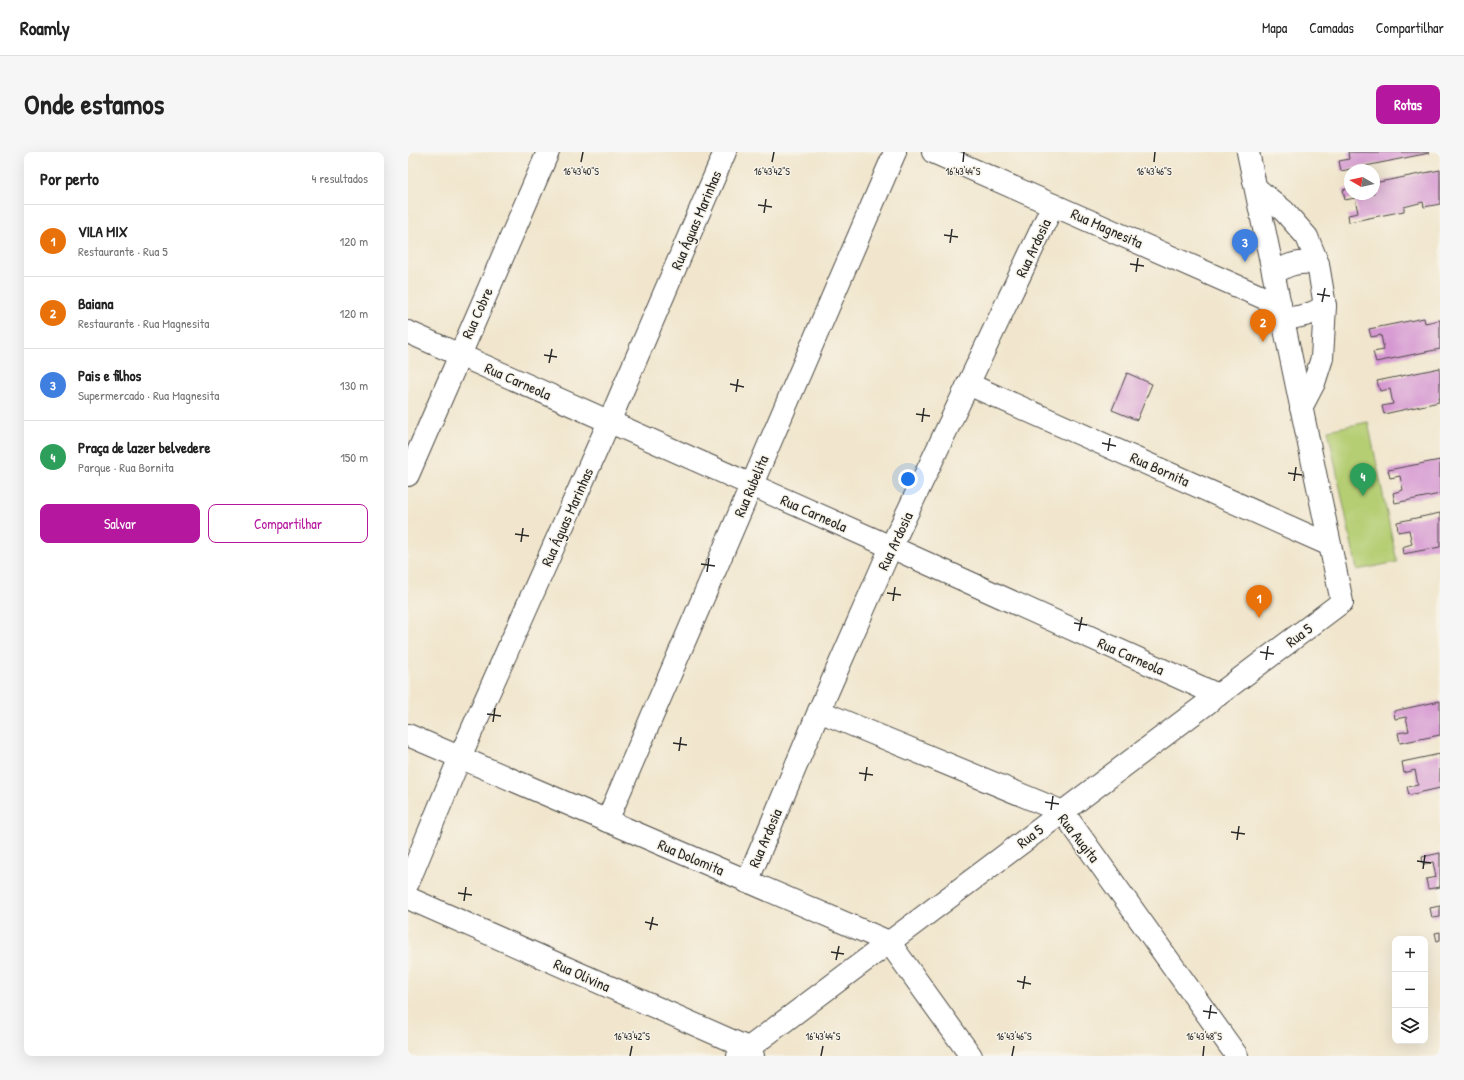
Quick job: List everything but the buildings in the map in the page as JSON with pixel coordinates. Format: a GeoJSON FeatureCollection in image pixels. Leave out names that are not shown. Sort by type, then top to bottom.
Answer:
{"type":"FeatureCollection","features":[{"type":"Feature","properties":{"kind":"street","name":"Rua Cobre"},"geometry":{"type":"LineString","coordinates":[[408,475],[548,152]]}},
{"type":"Feature","properties":{"kind":"street","name":"Rua Águas Marinhas"},"geometry":{"type":"LineString","coordinates":[[408,883],[460,757],[609,422],[725,152]]}},
{"type":"Feature","properties":{"kind":"street","name":"Rua Rubelita"},"geometry":{"type":"LineString","coordinates":[[606,821],[895,152]]}},
{"type":"Feature","properties":{"kind":"street","name":"Rua Magnesita"},"geometry":{"type":"LineString","coordinates":[[933,152],[1053,205],[1282,312]]}},
{"type":"Feature","properties":{"kind":"street"},"geometry":{"type":"LineString","coordinates":[[1248,152],[1330,545]]}},
{"type":"Feature","properties":{"kind":"street"},"geometry":{"type":"LineString","coordinates":[[1256,188],[1284,211],[1307,237],[1318,264],[1325,306],[1322,358],[1314,383],[1301,408]]}},
{"type":"Feature","properties":{"kind":"street","name":"Rua Ardosia"},"geometry":{"type":"LineString","coordinates":[[747,882],[819,711],[891,547],[1053,205]]}},
{"type":"Feature","properties":{"kind":"street"},"geometry":{"type":"LineString","coordinates":[[1274,274],[1288,265],[1296,263],[1307,262],[1318,264]]}},
{"type":"Feature","properties":{"kind":"street"},"geometry":{"type":"LineString","coordinates":[[1282,312],[1303,317],[1315,313],[1325,306]]}},
{"type":"Feature","properties":{"kind":"street","name":"Rua Carneola"},"geometry":{"type":"LineString","coordinates":[[408,332],[891,547],[1218,696]]}},
{"type":"Feature","properties":{"kind":"street","name":"Rua Bornita"},"geometry":{"type":"LineString","coordinates":[[968,384],[1330,545]]}},
{"type":"Feature","properties":{"kind":"street","name":"Rua 5"},"geometry":{"type":"LineString","coordinates":[[746,1053],[889,942],[1342,602],[1330,545]]}},
{"type":"Feature","properties":{"kind":"street","name":"Rua Augita"},"geometry":{"type":"LineString","coordinates":[[819,711],[1063,812],[1237,1056]]}},
{"type":"Feature","properties":{"kind":"street","name":"Rua Dolomita"},"geometry":{"type":"LineString","coordinates":[[408,734],[747,882],[889,942]]}},
{"type":"Feature","properties":{"kind":"street","name":"Rua Olivina"},"geometry":{"type":"LineString","coordinates":[[408,898],[746,1053]]}},
{"type":"Feature","properties":{"kind":"street"},"geometry":{"type":"LineString","coordinates":[[889,942],[971,1056]]}},
{"type":"Feature","properties":{"kind":"green space"},"geometry":{"type":"Polygon","coordinates":[[[1368,422],[1397,562],[1357,570],[1328,430],[1368,422]]]}},
{"type":"Feature","properties":{"kind":"place","name":"Pais e filhos"},"geometry":{"type":"Point","coordinates":[1245,262]}},
{"type":"Feature","properties":{"kind":"place","name":"Baiana"},"geometry":{"type":"Point","coordinates":[1263,342]}},
{"type":"Feature","properties":{"kind":"place","name":"Praça de lazer belvedere"},"geometry":{"type":"Point","coordinates":[1363,496]}},
{"type":"Feature","properties":{"kind":"place","name":"VILA MIX"},"geometry":{"type":"Point","coordinates":[1259,618]}}]}
